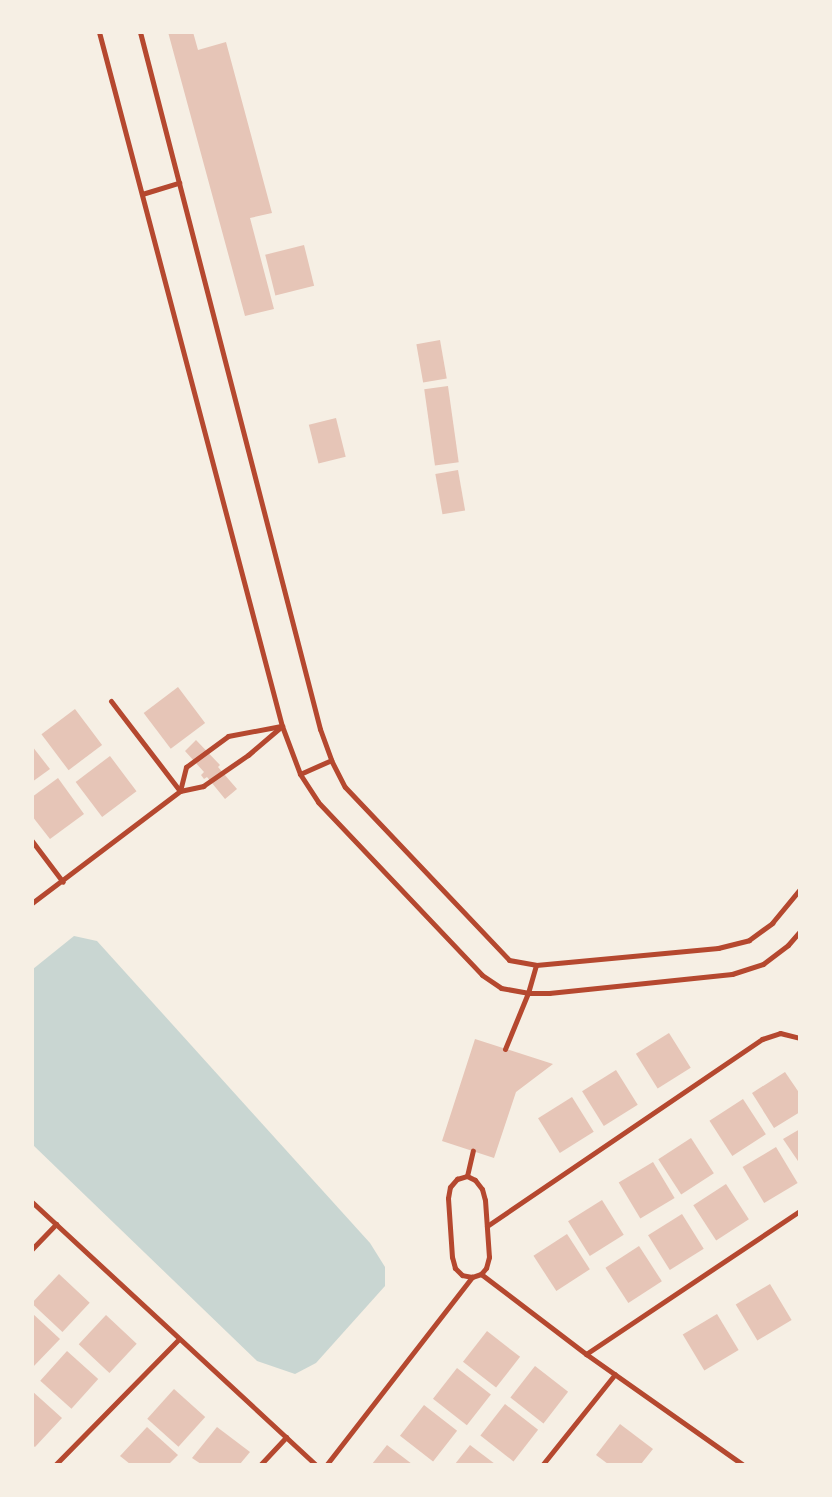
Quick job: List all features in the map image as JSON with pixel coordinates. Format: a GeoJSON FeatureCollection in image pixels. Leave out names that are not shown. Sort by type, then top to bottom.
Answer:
{"type":"FeatureCollection","features":[{"type":"Feature","properties":{"kind":"street"},"geometry":{"type":"LineString","coordinates":[[99,32],[282,726],[300,774],[318,802],[482,975],[501,988],[528,993],[548,993],[732,974],[763,964],[788,945],[800,931]]}},
{"type":"Feature","properties":{"kind":"street"},"geometry":{"type":"LineString","coordinates":[[140,32],[320,730],[331,760],[345,787],[509,960],[536,966],[718,948],[749,940],[772,923],[800,889]]}},
{"type":"Feature","properties":{"kind":"street"},"geometry":{"type":"LineString","coordinates":[[142,194],[179,183]]}},
{"type":"Feature","properties":{"kind":"street"},"geometry":{"type":"LineString","coordinates":[[111,701],[180,791]]}},
{"type":"Feature","properties":{"kind":"street"},"geometry":{"type":"LineString","coordinates":[[32,903],[63,882],[180,791],[203,786],[248,755],[282,726]]}},
{"type":"Feature","properties":{"kind":"street"},"geometry":{"type":"LineString","coordinates":[[180,791],[186,767],[228,736],[282,726]]}},
{"type":"Feature","properties":{"kind":"street"},"geometry":{"type":"LineString","coordinates":[[300,774],[331,760]]}},
{"type":"Feature","properties":{"kind":"street"},"geometry":{"type":"LineString","coordinates":[[32,842],[63,882]]}},
{"type":"Feature","properties":{"kind":"street"},"geometry":{"type":"LineString","coordinates":[[505,1049],[528,993],[536,966]]}},
{"type":"Feature","properties":{"kind":"street"},"geometry":{"type":"LineString","coordinates":[[487,1226],[762,1039],[780,1033],[800,1038]]}},
{"type":"Feature","properties":{"kind":"street"},"geometry":{"type":"LineString","coordinates":[[466,1176],[473,1151]]}},
{"type":"Feature","properties":{"kind":"street"},"geometry":{"type":"LineString","coordinates":[[466,1176],[476,1180],[482,1189],[489,1257],[486,1268],[481,1274],[472,1277],[462,1275],[455,1268],[452,1257],[449,1208],[450,1187],[457,1179],[466,1176]]}},
{"type":"Feature","properties":{"kind":"street"},"geometry":{"type":"LineString","coordinates":[[32,1202],[315,1464]]}},
{"type":"Feature","properties":{"kind":"street"},"geometry":{"type":"LineString","coordinates":[[586,1354],[800,1211]]}},
{"type":"Feature","properties":{"kind":"street"},"geometry":{"type":"LineString","coordinates":[[32,1249],[56,1224]]}},
{"type":"Feature","properties":{"kind":"street"},"geometry":{"type":"LineString","coordinates":[[481,1274],[586,1354],[742,1464]]}},
{"type":"Feature","properties":{"kind":"street"},"geometry":{"type":"LineString","coordinates":[[327,1464],[472,1277]]}},
{"type":"Feature","properties":{"kind":"street"},"geometry":{"type":"LineString","coordinates":[[56,1464],[179,1339]]}},
{"type":"Feature","properties":{"kind":"street"},"geometry":{"type":"LineString","coordinates":[[543,1464],[615,1374]]}},
{"type":"Feature","properties":{"kind":"street"},"geometry":{"type":"LineString","coordinates":[[261,1464],[286,1437]]}},
{"type":"Feature","properties":{"kind":"shaded area"},"geometry":{"type":"Polygon","coordinates":[[[74,936],[97,941],[370,1243],[385,1267],[385,1286],[316,1363],[295,1374],[257,1361],[33,1145],[33,969],[74,936]]]}},
{"type":"Feature","properties":{"kind":"building"},"geometry":{"type":"Polygon","coordinates":[[[168,32],[193,32],[198,50],[226,42],[272,213],[250,218],[274,309],[245,316],[168,32]]]}},
{"type":"Feature","properties":{"kind":"building"},"geometry":{"type":"Polygon","coordinates":[[[304,245],[314,286],[275,295],[265,255],[304,245]]]}},
{"type":"Feature","properties":{"kind":"building"},"geometry":{"type":"Polygon","coordinates":[[[440,340],[447,378],[423,383],[416,344],[440,340]]]}},
{"type":"Feature","properties":{"kind":"building"},"geometry":{"type":"Polygon","coordinates":[[[448,386],[459,462],[435,466],[424,389],[448,386]]]}},
{"type":"Feature","properties":{"kind":"building"},"geometry":{"type":"Polygon","coordinates":[[[336,418],[346,457],[319,464],[309,425],[336,418]]]}},
{"type":"Feature","properties":{"kind":"building"},"geometry":{"type":"Polygon","coordinates":[[[458,470],[465,510],[442,514],[435,474],[458,470]]]}},
{"type":"Feature","properties":{"kind":"building"},"geometry":{"type":"Polygon","coordinates":[[[178,687],[205,723],[171,749],[144,713],[178,687]]]}},
{"type":"Feature","properties":{"kind":"building"},"geometry":{"type":"Polygon","coordinates":[[[75,709],[102,745],[69,770],[41,734],[75,709]]]}},
{"type":"Feature","properties":{"kind":"building"},"geometry":{"type":"Polygon","coordinates":[[[196,740],[220,765],[218,767],[237,789],[225,799],[207,777],[204,779],[201,775],[204,772],[185,751],[196,740]]]}},
{"type":"Feature","properties":{"kind":"building"},"geometry":{"type":"Polygon","coordinates":[[[32,746],[50,769],[32,782],[32,746]]]}},
{"type":"Feature","properties":{"kind":"building"},"geometry":{"type":"Polygon","coordinates":[[[110,756],[136,791],[102,817],[76,782],[110,756]]]}},
{"type":"Feature","properties":{"kind":"building"},"geometry":{"type":"Polygon","coordinates":[[[58,778],[84,814],[50,839],[32,816],[32,797],[58,778]]]}},
{"type":"Feature","properties":{"kind":"building"},"geometry":{"type":"Polygon","coordinates":[[[669,1033],[691,1068],[658,1088],[636,1054],[669,1033]]]}},
{"type":"Feature","properties":{"kind":"building"},"geometry":{"type":"Polygon","coordinates":[[[475,1039],[553,1064],[516,1092],[494,1158],[442,1141],[475,1039]]]}},
{"type":"Feature","properties":{"kind":"building"},"geometry":{"type":"Polygon","coordinates":[[[616,1070],[638,1105],[604,1126],[582,1091],[616,1070]]]}},
{"type":"Feature","properties":{"kind":"building"},"geometry":{"type":"Polygon","coordinates":[[[785,1072],[800,1094],[800,1112],[774,1128],[752,1093],[785,1072]]]}},
{"type":"Feature","properties":{"kind":"building"},"geometry":{"type":"Polygon","coordinates":[[[572,1097],[594,1132],[560,1153],[538,1118],[572,1097]]]}},
{"type":"Feature","properties":{"kind":"building"},"geometry":{"type":"Polygon","coordinates":[[[743,1099],[766,1134],[732,1156],[709,1121],[743,1099]]]}},
{"type":"Feature","properties":{"kind":"building"},"geometry":{"type":"Polygon","coordinates":[[[800,1129],[800,1164],[783,1139],[800,1129]]]}},
{"type":"Feature","properties":{"kind":"building"},"geometry":{"type":"Polygon","coordinates":[[[691,1138],[714,1173],[681,1194],[658,1159],[691,1138]]]}},
{"type":"Feature","properties":{"kind":"building"},"geometry":{"type":"Polygon","coordinates":[[[776,1147],[798,1183],[764,1203],[743,1167],[776,1147]]]}},
{"type":"Feature","properties":{"kind":"building"},"geometry":{"type":"Polygon","coordinates":[[[653,1162],[675,1198],[640,1219],[619,1183],[653,1162]]]}},
{"type":"Feature","properties":{"kind":"building"},"geometry":{"type":"Polygon","coordinates":[[[726,1184],[749,1219],[716,1240],[693,1205],[726,1184]]]}},
{"type":"Feature","properties":{"kind":"building"},"geometry":{"type":"Polygon","coordinates":[[[602,1200],[624,1235],[590,1256],[568,1221],[602,1200]]]}},
{"type":"Feature","properties":{"kind":"building"},"geometry":{"type":"Polygon","coordinates":[[[682,1214],[704,1249],[670,1270],[648,1235],[682,1214]]]}},
{"type":"Feature","properties":{"kind":"building"},"geometry":{"type":"Polygon","coordinates":[[[567,1234],[590,1269],[556,1291],[533,1256],[567,1234]]]}},
{"type":"Feature","properties":{"kind":"building"},"geometry":{"type":"Polygon","coordinates":[[[639,1246],[662,1281],[628,1303],[605,1268],[639,1246]]]}},
{"type":"Feature","properties":{"kind":"building"},"geometry":{"type":"Polygon","coordinates":[[[59,1274],[90,1303],[62,1332],[32,1304],[59,1274]]]}},
{"type":"Feature","properties":{"kind":"building"},"geometry":{"type":"Polygon","coordinates":[[[770,1284],[792,1320],[757,1341],[736,1305],[770,1284]]]}},
{"type":"Feature","properties":{"kind":"building"},"geometry":{"type":"Polygon","coordinates":[[[32,1313],[60,1339],[32,1368],[32,1313]]]}},
{"type":"Feature","properties":{"kind":"building"},"geometry":{"type":"Polygon","coordinates":[[[717,1314],[739,1350],[704,1371],[683,1335],[717,1314]]]}},
{"type":"Feature","properties":{"kind":"building"},"geometry":{"type":"Polygon","coordinates":[[[106,1315],[137,1344],[109,1373],[79,1344],[106,1315]]]}},
{"type":"Feature","properties":{"kind":"building"},"geometry":{"type":"Polygon","coordinates":[[[487,1331],[520,1357],[496,1388],[463,1362],[487,1331]]]}},
{"type":"Feature","properties":{"kind":"building"},"geometry":{"type":"Polygon","coordinates":[[[67,1351],[98,1379],[71,1409],[40,1381],[67,1351]]]}},
{"type":"Feature","properties":{"kind":"building"},"geometry":{"type":"Polygon","coordinates":[[[535,1366],[568,1392],[543,1423],[510,1398],[535,1366]]]}},
{"type":"Feature","properties":{"kind":"building"},"geometry":{"type":"Polygon","coordinates":[[[457,1368],[491,1394],[467,1425],[433,1399],[457,1368]]]}},
{"type":"Feature","properties":{"kind":"building"},"geometry":{"type":"Polygon","coordinates":[[[174,1389],[205,1417],[178,1447],[147,1419],[174,1389]]]}},
{"type":"Feature","properties":{"kind":"building"},"geometry":{"type":"Polygon","coordinates":[[[32,1391],[62,1418],[35,1447],[32,1445],[32,1391]]]}},
{"type":"Feature","properties":{"kind":"building"},"geometry":{"type":"Polygon","coordinates":[[[505,1404],[538,1430],[513,1461],[480,1436],[505,1404]]]}},
{"type":"Feature","properties":{"kind":"building"},"geometry":{"type":"Polygon","coordinates":[[[424,1405],[457,1431],[433,1462],[400,1436],[424,1405]]]}},
{"type":"Feature","properties":{"kind":"building"},"geometry":{"type":"Polygon","coordinates":[[[620,1424],[653,1449],[641,1464],[608,1464],[596,1455],[620,1424]]]}},
{"type":"Feature","properties":{"kind":"building"},"geometry":{"type":"Polygon","coordinates":[[[147,1427],[178,1455],[169,1464],[130,1464],[120,1456],[147,1427]]]}},
{"type":"Feature","properties":{"kind":"building"},"geometry":{"type":"Polygon","coordinates":[[[217,1427],[250,1452],[240,1464],[201,1464],[192,1458],[217,1427]]]}},
{"type":"Feature","properties":{"kind":"building"},"geometry":{"type":"Polygon","coordinates":[[[387,1445],[412,1464],[372,1464],[387,1445]]]}},
{"type":"Feature","properties":{"kind":"building"},"geometry":{"type":"Polygon","coordinates":[[[470,1445],[495,1464],[455,1464],[470,1445]]]}}]}
